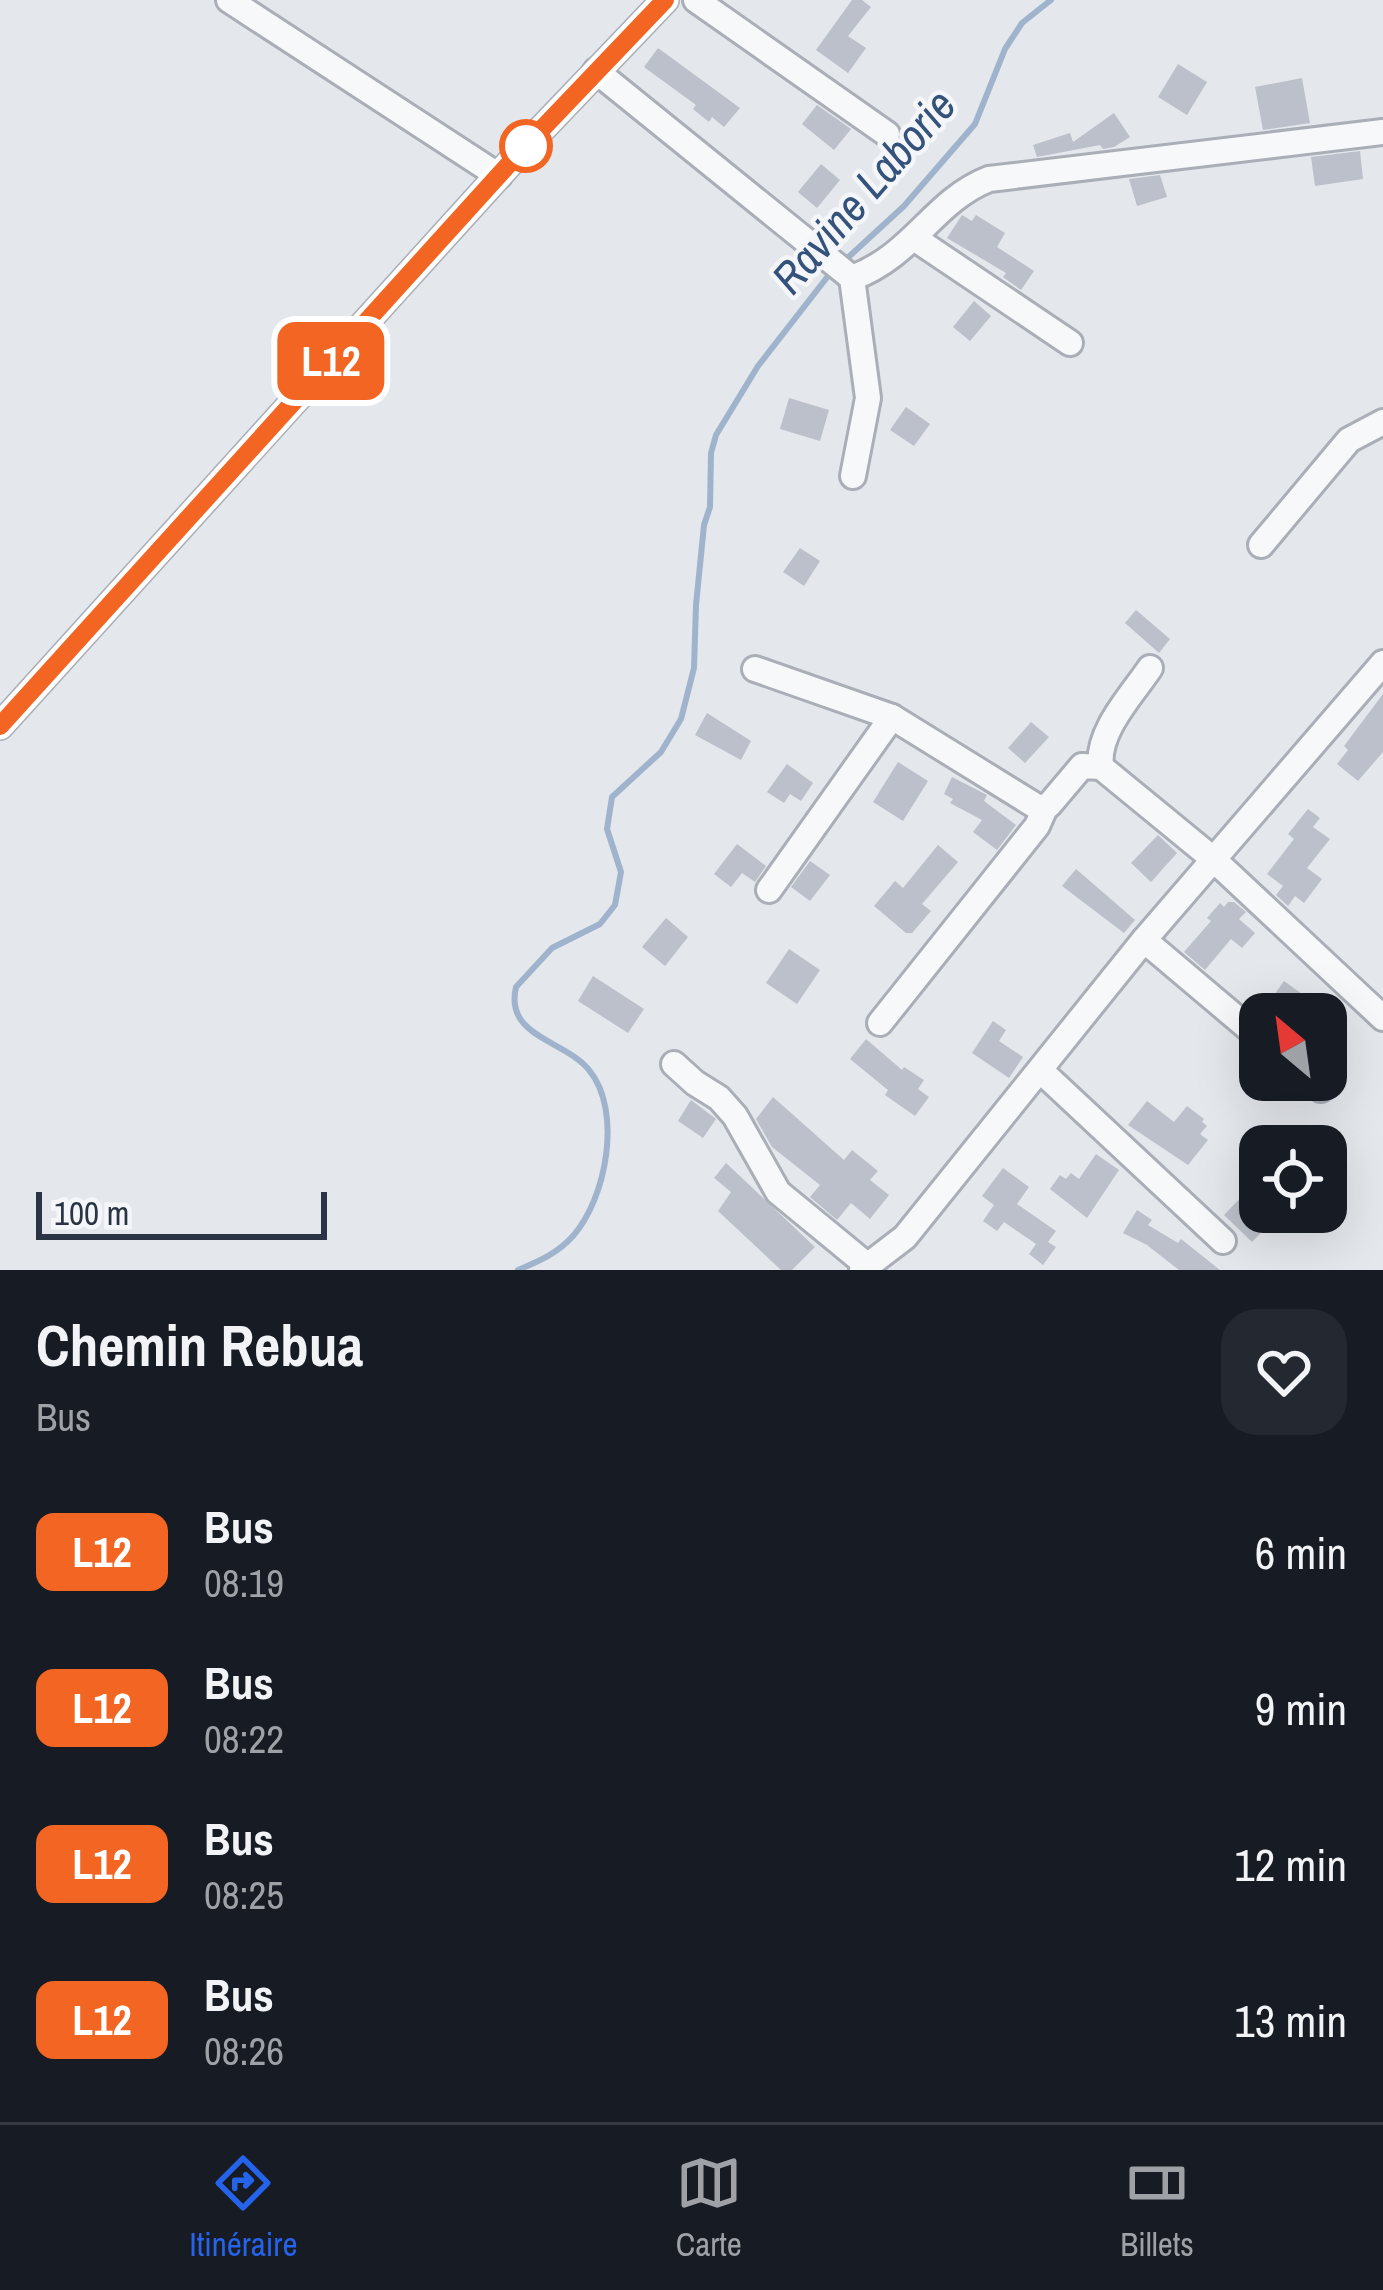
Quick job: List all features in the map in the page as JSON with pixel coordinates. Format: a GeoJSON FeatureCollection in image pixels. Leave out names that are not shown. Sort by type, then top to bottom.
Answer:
{"type":"FeatureCollection","features":[{"type":"Feature","properties":{"kind":"street"},"geometry":{"type":"LineString","coordinates":[[229,0],[500,176]]}},
{"type":"Feature","properties":{"kind":"street"},"geometry":{"type":"LineString","coordinates":[[0,726],[665,0]]}},
{"type":"Feature","properties":{"kind":"street"},"geometry":{"type":"LineString","coordinates":[[696,0],[886,134]]}},
{"type":"Feature","properties":{"kind":"street"},"geometry":{"type":"LineString","coordinates":[[596,70],[848,275],[868,398],[853,476]]}},
{"type":"Feature","properties":{"kind":"street"},"geometry":{"type":"LineString","coordinates":[[848,275],[890,261],[965,189],[989,179],[1383,132]]}},
{"type":"Feature","properties":{"kind":"street"},"geometry":{"type":"LineString","coordinates":[[914,238],[1070,343]]}},
{"type":"Feature","properties":{"kind":"street"},"geometry":{"type":"LineString","coordinates":[[1261,545],[1349,440],[1383,422]]}},
{"type":"Feature","properties":{"kind":"street"},"geometry":{"type":"LineString","coordinates":[[674,1064],[735,1116],[778,1192],[865,1268],[905,1237],[1144,940],[1383,663]]}},
{"type":"Feature","properties":{"kind":"street"},"geometry":{"type":"LineString","coordinates":[[1101,766],[1099,753],[1105,738],[1150,668]]}},
{"type":"Feature","properties":{"kind":"street"},"geometry":{"type":"LineString","coordinates":[[754,669],[892,717],[1031,804],[1045,808]]}},
{"type":"Feature","properties":{"kind":"street"},"geometry":{"type":"LineString","coordinates":[[769,890],[892,717]]}},
{"type":"Feature","properties":{"kind":"street"},"geometry":{"type":"LineString","coordinates":[[880,1023],[1037,826],[1045,808],[1076,770],[1087,764],[1101,766],[1213,858],[1383,1018]]}},
{"type":"Feature","properties":{"kind":"street"},"geometry":{"type":"LineString","coordinates":[[1144,940],[1239,1020]]}},
{"type":"Feature","properties":{"kind":"street"},"geometry":{"type":"LineString","coordinates":[[1041,1072],[1223,1241]]}},
{"type":"Feature","properties":{"kind":"building"},"geometry":{"type":"Polygon","coordinates":[[[852,0],[871,7],[848,36],[866,48],[848,73],[816,50],[852,0]]]}},
{"type":"Feature","properties":{"kind":"building"},"geometry":{"type":"Polygon","coordinates":[[[658,48],[740,108],[724,127],[712,117],[709,122],[693,109],[696,105],[644,67],[658,48]]]}},
{"type":"Feature","properties":{"kind":"building"},"geometry":{"type":"Polygon","coordinates":[[[1178,64],[1207,82],[1187,115],[1158,97],[1178,64]]]}},
{"type":"Feature","properties":{"kind":"building"},"geometry":{"type":"Polygon","coordinates":[[[1302,78],[1310,123],[1263,130],[1255,87],[1302,78]]]}},
{"type":"Feature","properties":{"kind":"building"},"geometry":{"type":"Polygon","coordinates":[[[817,105],[851,129],[834,150],[802,124],[817,105]]]}},
{"type":"Feature","properties":{"kind":"building"},"geometry":{"type":"Polygon","coordinates":[[[1114,113],[1130,137],[1114,147],[1100,145],[1037,157],[1033,145],[1070,133],[1073,142],[1114,113]]]}},
{"type":"Feature","properties":{"kind":"building"},"geometry":{"type":"Polygon","coordinates":[[[1360,151],[1363,179],[1315,186],[1311,157],[1360,151]]]}},
{"type":"Feature","properties":{"kind":"building"},"geometry":{"type":"Polygon","coordinates":[[[821,164],[840,180],[817,208],[798,192],[821,164]]]}},
{"type":"Feature","properties":{"kind":"building"},"geometry":{"type":"Polygon","coordinates":[[[1160,175],[1167,197],[1137,206],[1129,179],[1160,175]]]}},
{"type":"Feature","properties":{"kind":"building"},"geometry":{"type":"Polygon","coordinates":[[[962,215],[972,221],[976,215],[1005,233],[997,247],[1034,271],[1021,290],[1003,277],[1006,273],[947,238],[962,215]]]}},
{"type":"Feature","properties":{"kind":"building"},"geometry":{"type":"Polygon","coordinates":[[[974,301],[991,316],[970,341],[953,327],[974,301]]]}},
{"type":"Feature","properties":{"kind":"building"},"geometry":{"type":"Polygon","coordinates":[[[789,398],[829,410],[820,441],[780,429],[789,398]]]}},
{"type":"Feature","properties":{"kind":"building"},"geometry":{"type":"Polygon","coordinates":[[[906,407],[930,424],[914,446],[890,430],[906,407]]]}},
{"type":"Feature","properties":{"kind":"building"},"geometry":{"type":"Polygon","coordinates":[[[800,548],[820,561],[804,586],[783,572],[800,548]]]}},
{"type":"Feature","properties":{"kind":"building"},"geometry":{"type":"Polygon","coordinates":[[[1136,610],[1170,639],[1159,653],[1125,623],[1136,610]]]}},
{"type":"Feature","properties":{"kind":"building"},"geometry":{"type":"Polygon","coordinates":[[[1383,694],[1383,752],[1358,781],[1337,764],[1348,750],[1344,746],[1383,694]]]}},
{"type":"Feature","properties":{"kind":"building"},"geometry":{"type":"Polygon","coordinates":[[[707,713],[751,741],[741,760],[695,735],[707,713]]]}},
{"type":"Feature","properties":{"kind":"building"},"geometry":{"type":"Polygon","coordinates":[[[1031,722],[1049,737],[1025,763],[1008,748],[1031,722]]]}},
{"type":"Feature","properties":{"kind":"building"},"geometry":{"type":"Polygon","coordinates":[[[898,762],[928,781],[903,821],[873,802],[898,762]]]}},
{"type":"Feature","properties":{"kind":"building"},"geometry":{"type":"Polygon","coordinates":[[[787,764],[813,783],[801,801],[790,794],[784,803],[767,792],[787,764]]]}},
{"type":"Feature","properties":{"kind":"building"},"geometry":{"type":"Polygon","coordinates":[[[952,777],[987,795],[984,801],[1016,825],[997,850],[973,832],[982,820],[950,803],[953,799],[944,794],[952,777]]]}},
{"type":"Feature","properties":{"kind":"building"},"geometry":{"type":"Polygon","coordinates":[[[1308,809],[1320,818],[1313,827],[1330,839],[1307,868],[1322,879],[1304,903],[1295,896],[1288,906],[1276,895],[1283,886],[1267,874],[1294,839],[1288,834],[1308,809]]]}},
{"type":"Feature","properties":{"kind":"building"},"geometry":{"type":"Polygon","coordinates":[[[1158,835],[1177,853],[1151,882],[1131,863],[1158,835]]]}},
{"type":"Feature","properties":{"kind":"building"},"geometry":{"type":"Polygon","coordinates":[[[737,844],[766,866],[755,882],[742,873],[731,887],[714,874],[737,844]]]}},
{"type":"Feature","properties":{"kind":"building"},"geometry":{"type":"Polygon","coordinates":[[[938,845],[958,862],[922,904],[931,911],[912,933],[906,933],[874,906],[895,881],[903,888],[938,845]]]}},
{"type":"Feature","properties":{"kind":"building"},"geometry":{"type":"Polygon","coordinates":[[[810,861],[830,875],[810,901],[791,887],[810,861]]]}},
{"type":"Feature","properties":{"kind":"building"},"geometry":{"type":"Polygon","coordinates":[[[1076,869],[1135,920],[1124,933],[1062,886],[1076,869]]]}},
{"type":"Feature","properties":{"kind":"building"},"geometry":{"type":"Polygon","coordinates":[[[1228,902],[1246,912],[1239,919],[1255,933],[1242,948],[1231,939],[1205,970],[1184,952],[1220,903],[1224,907],[1228,902]]]}},
{"type":"Feature","properties":{"kind":"building"},"geometry":{"type":"Polygon","coordinates":[[[666,918],[688,937],[665,966],[642,947],[666,918]]]}},
{"type":"Feature","properties":{"kind":"building"},"geometry":{"type":"Polygon","coordinates":[[[789,949],[820,970],[797,1004],[766,983],[789,949]]]}},
{"type":"Feature","properties":{"kind":"building"},"geometry":{"type":"Polygon","coordinates":[[[593,976],[644,1009],[628,1033],[578,1001],[593,976]]]}},
{"type":"Feature","properties":{"kind":"building"},"geometry":{"type":"Polygon","coordinates":[[[1284,981],[1301,993],[1276,993],[1284,981]]]}},
{"type":"Feature","properties":{"kind":"building"},"geometry":{"type":"Polygon","coordinates":[[[993,1021],[1006,1030],[999,1041],[1023,1057],[1009,1078],[972,1053],[993,1021]]]}},
{"type":"Feature","properties":{"kind":"building"},"geometry":{"type":"Polygon","coordinates":[[[866,1039],[902,1070],[924,1080],[918,1089],[929,1097],[915,1116],[885,1095],[888,1090],[850,1059],[866,1039]]]}},
{"type":"Feature","properties":{"kind":"building"},"geometry":{"type":"Polygon","coordinates":[[[773,1097],[844,1160],[852,1150],[878,1171],[870,1180],[889,1195],[870,1219],[851,1203],[837,1220],[810,1197],[820,1185],[772,1147],[756,1119],[773,1097]]]}},
{"type":"Feature","properties":{"kind":"building"},"geometry":{"type":"Polygon","coordinates":[[[691,1100],[716,1119],[703,1138],[678,1121],[691,1100]]]}},
{"type":"Feature","properties":{"kind":"building"},"geometry":{"type":"Polygon","coordinates":[[[1147,1101],[1174,1122],[1187,1106],[1204,1119],[1207,1126],[1200,1134],[1208,1140],[1188,1165],[1128,1125],[1147,1101]]]}},
{"type":"Feature","properties":{"kind":"building"},"geometry":{"type":"Polygon","coordinates":[[[1096,1154],[1119,1170],[1087,1218],[1050,1189],[1060,1175],[1066,1179],[1071,1173],[1079,1179],[1096,1154]]]}},
{"type":"Feature","properties":{"kind":"building"},"geometry":{"type":"Polygon","coordinates":[[[726,1163],[815,1247],[792,1270],[781,1270],[718,1211],[731,1192],[714,1178],[726,1163]]]}},
{"type":"Feature","properties":{"kind":"building"},"geometry":{"type":"Polygon","coordinates":[[[1003,1168],[1029,1187],[1017,1204],[1056,1231],[1048,1242],[1056,1247],[1043,1265],[1029,1254],[1036,1244],[1004,1222],[997,1231],[983,1221],[994,1205],[982,1196],[1003,1168]]]}},
{"type":"Feature","properties":{"kind":"building"},"geometry":{"type":"Polygon","coordinates":[[[1239,1199],[1239,1229],[1224,1215],[1239,1199]]]}},
{"type":"Feature","properties":{"kind":"building"},"geometry":{"type":"Polygon","coordinates":[[[1137,1210],[1152,1220],[1148,1225],[1178,1243],[1181,1239],[1220,1270],[1179,1270],[1123,1233],[1137,1210]]]}},
{"type":"Feature","properties":{"kind":"waterway","name":"Ravine Laborie"},"geometry":{"type":"LineString","coordinates":[[842,263],[904,206],[975,124],[1005,49],[1022,23],[1051,0]]}},
{"type":"Feature","properties":{"kind":"waterway","name":"Ravine Laborie"},"geometry":{"type":"LineString","coordinates":[[518,1270],[561,1247],[585,1220],[602,1178],[608,1131],[599,1087],[589,1070],[527,1027],[515,1004],[516,987],[552,948],[600,924],[615,905],[621,872],[607,829],[612,797],[661,752],[681,719],[694,668],[696,605],[716,435],[758,366],[832,271]]}},
{"type":"Feature","properties":{"kind":"bus line","name":"L12"},"geometry":{"type":"LineString","coordinates":[[0,726],[518,154],[665,0]]}}]}
